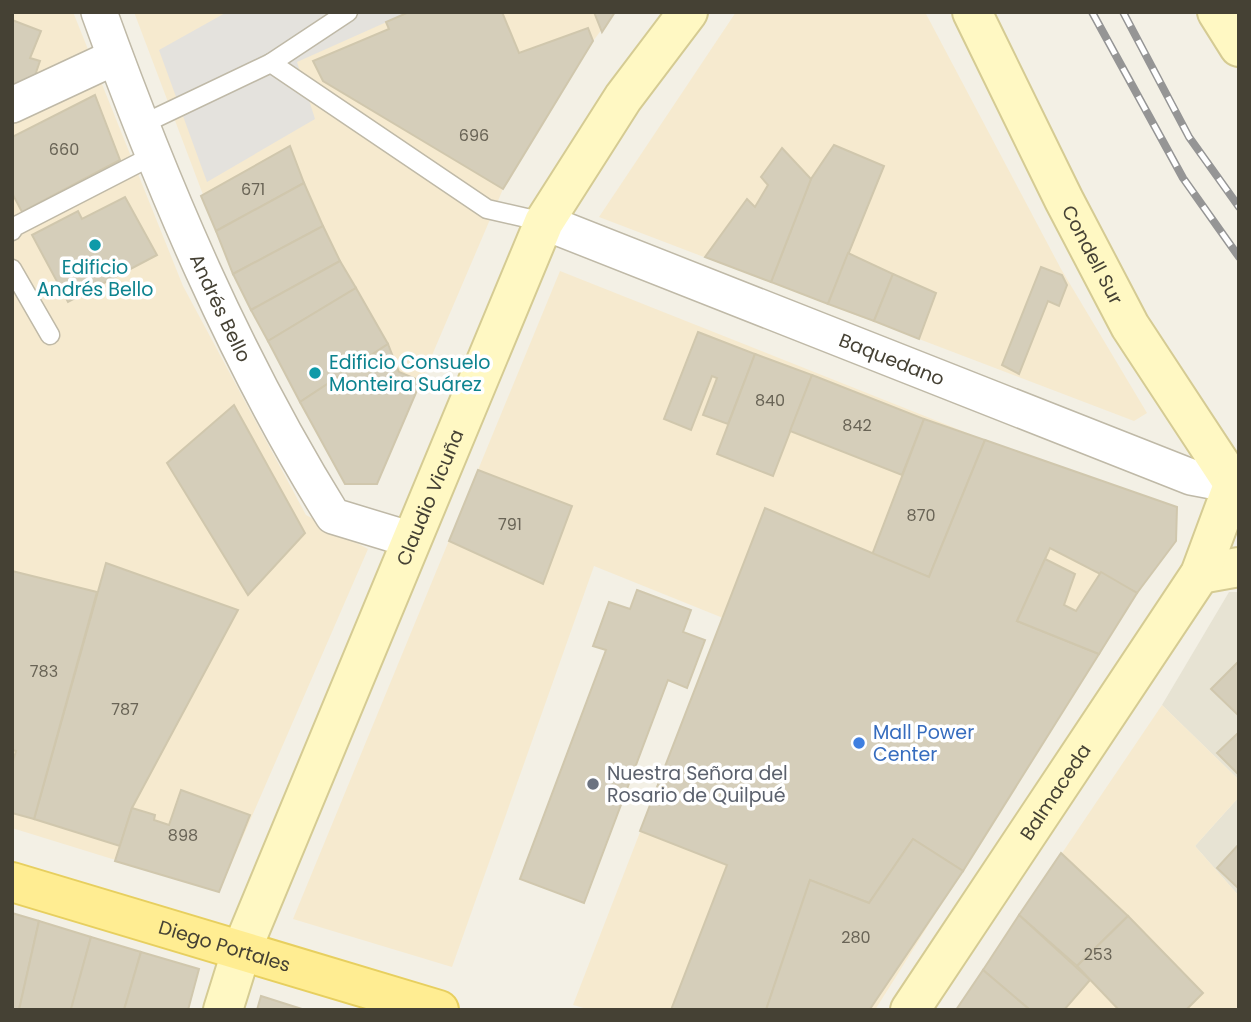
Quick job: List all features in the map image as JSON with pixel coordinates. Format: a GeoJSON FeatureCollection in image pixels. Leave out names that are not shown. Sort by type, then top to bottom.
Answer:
{"type":"FeatureCollection","features":[{"type":"Feature","properties":{"kind":"main road","name":"Diego Portales"},"geometry":{"type":"LineString","coordinates":[[12,882],[242,948],[439,1010]]}},
{"type":"Feature","properties":{"kind":"street","name":"Andrés Bello"},"geometry":{"type":"LineString","coordinates":[[99,12],[208,286],[309,478],[333,516],[412,540]]}},
{"type":"Feature","properties":{"kind":"street","name":"Claudio Vicuña"},"geometry":{"type":"LineString","coordinates":[[223,1010],[242,948],[544,222],[623,98],[688,12]]}},
{"type":"Feature","properties":{"kind":"street","name":"Condell Sur"},"geometry":{"type":"LineString","coordinates":[[972,12],[1064,200],[1130,326],[1236,488]]}},
{"type":"Feature","properties":{"kind":"street"},"geometry":{"type":"LineString","coordinates":[[1217,12],[1239,47]]}},
{"type":"Feature","properties":{"kind":"street"},"geometry":{"type":"LineString","coordinates":[[12,105],[115,57]]}},
{"type":"Feature","properties":{"kind":"street","name":"Baquedano"},"geometry":{"type":"LineString","coordinates":[[544,222],[1191,477],[1236,488]]}},
{"type":"Feature","properties":{"kind":"street","name":"Balmaceda"},"geometry":{"type":"LineString","coordinates":[[910,1010],[1200,574],[1236,488]]}},
{"type":"Feature","properties":{"kind":"street"},"geometry":{"type":"LineString","coordinates":[[1200,574],[1239,567]]}},
{"type":"Feature","properties":{"kind":"lane"},"geometry":{"type":"LineString","coordinates":[[12,231],[14,227],[348,12]]}},
{"type":"Feature","properties":{"kind":"lane"},"geometry":{"type":"LineString","coordinates":[[271,63],[487,209],[544,222]]}},
{"type":"Feature","properties":{"kind":"lane"},"geometry":{"type":"LineString","coordinates":[[12,269],[50,335]]}},
{"type":"Feature","properties":{"kind":"shaded area"},"geometry":{"type":"Polygon","coordinates":[[[12,12],[73,12],[183,286],[306,515],[368,549],[219,892],[12,828],[12,12]]]}},
{"type":"Feature","properties":{"kind":"shaded area"},"geometry":{"type":"Polygon","coordinates":[[[134,12],[615,12],[593,41],[503,189],[377,484],[345,484],[233,274],[134,12]]]}},
{"type":"Feature","properties":{"kind":"shaded area"},"geometry":{"type":"Polygon","coordinates":[[[227,12],[409,12],[297,62],[315,119],[207,182],[159,50],[227,12]]]}},
{"type":"Feature","properties":{"kind":"shaded area"},"geometry":{"type":"Polygon","coordinates":[[[736,12],[925,12],[1061,269],[1147,413],[1134,421],[599,217],[736,12]]]}},
{"type":"Feature","properties":{"kind":"shaded area"},"geometry":{"type":"Polygon","coordinates":[[[560,271],[985,440],[1177,507],[1176,541],[1137,593],[875,1010],[591,1010],[573,1005],[723,618],[594,566],[452,967],[293,919],[560,271]]]}},
{"type":"Feature","properties":{"kind":"shaded area"},"geometry":{"type":"Polygon","coordinates":[[[1229,592],[1239,592],[1239,780],[1162,705],[1229,592]]]}},
{"type":"Feature","properties":{"kind":"shaded area"},"geometry":{"type":"Polygon","coordinates":[[[1162,705],[1239,780],[1239,797],[1195,846],[1239,896],[1239,1010],[956,1010],[1162,705]]]}},
{"type":"Feature","properties":{"kind":"shaded area"},"geometry":{"type":"Polygon","coordinates":[[[1239,797],[1239,896],[1195,846],[1239,797]]]}},
{"type":"Feature","properties":{"kind":"building"},"geometry":{"type":"Polygon","coordinates":[[[409,12],[502,12],[519,53],[588,28],[593,41],[503,189],[323,81],[313,61],[389,29],[386,22],[409,12]]]}},
{"type":"Feature","properties":{"kind":"building"},"geometry":{"type":"Polygon","coordinates":[[[594,12],[615,12],[602,32],[594,12]]]}},
{"type":"Feature","properties":{"kind":"building"},"geometry":{"type":"Polygon","coordinates":[[[12,20],[41,31],[30,58],[40,61],[29,93],[12,93],[12,20]]]}},
{"type":"Feature","properties":{"kind":"building"},"geometry":{"type":"Polygon","coordinates":[[[95,95],[120,160],[22,212],[12,193],[12,137],[95,95]]]}},
{"type":"Feature","properties":{"kind":"building"},"geometry":{"type":"Polygon","coordinates":[[[834,145],[884,166],[828,304],[771,282],[811,179],[834,145]]]}},
{"type":"Feature","properties":{"kind":"building"},"geometry":{"type":"Polygon","coordinates":[[[290,146],[304,183],[216,231],[201,196],[290,146]]]}},
{"type":"Feature","properties":{"kind":"building"},"geometry":{"type":"Polygon","coordinates":[[[782,148],[811,179],[771,282],[705,257],[747,199],[755,207],[768,185],[761,177],[782,148]]]}},
{"type":"Feature","properties":{"kind":"building"},"geometry":{"type":"Polygon","coordinates":[[[304,183],[323,226],[233,274],[216,231],[304,183]]]}},
{"type":"Feature","properties":{"kind":"building","name":"Edificio Andrés Bello"},"geometry":{"type":"Polygon","coordinates":[[[125,197],[157,255],[68,302],[32,235],[78,211],[82,219],[125,197]]]}},
{"type":"Feature","properties":{"kind":"building"},"geometry":{"type":"Polygon","coordinates":[[[323,226],[340,261],[251,310],[233,274],[323,226]]]}},
{"type":"Feature","properties":{"kind":"building"},"geometry":{"type":"Polygon","coordinates":[[[848,253],[893,274],[874,321],[828,304],[848,253]]]}},
{"type":"Feature","properties":{"kind":"building"},"geometry":{"type":"Polygon","coordinates":[[[340,261],[356,288],[268,341],[251,310],[340,261]]]}},
{"type":"Feature","properties":{"kind":"building"},"geometry":{"type":"Polygon","coordinates":[[[1041,267],[1062,275],[1067,285],[1059,306],[1048,301],[1019,374],[1002,365],[1041,267]]]}},
{"type":"Feature","properties":{"kind":"building"},"geometry":{"type":"Polygon","coordinates":[[[893,274],[936,293],[919,339],[874,321],[893,274]]]}},
{"type":"Feature","properties":{"kind":"building","name":"Edificio Consuelo Monteira Suárez"},"geometry":{"type":"Polygon","coordinates":[[[356,288],[388,344],[300,402],[268,341],[356,288]]]}},
{"type":"Feature","properties":{"kind":"building"},"geometry":{"type":"Polygon","coordinates":[[[698,332],[755,354],[728,424],[703,415],[717,378],[712,376],[691,430],[664,419],[698,332]]]}},
{"type":"Feature","properties":{"kind":"building"},"geometry":{"type":"Polygon","coordinates":[[[388,344],[399,372],[421,381],[377,484],[345,484],[300,402],[388,344]]]}},
{"type":"Feature","properties":{"kind":"building"},"geometry":{"type":"Polygon","coordinates":[[[755,354],[812,375],[773,476],[717,454],[755,354]]]}},
{"type":"Feature","properties":{"kind":"building"},"geometry":{"type":"Polygon","coordinates":[[[812,375],[924,419],[902,475],[790,431],[812,375]]]}},
{"type":"Feature","properties":{"kind":"building"},"geometry":{"type":"Polygon","coordinates":[[[234,405],[305,533],[248,595],[167,463],[234,405]]]}},
{"type":"Feature","properties":{"kind":"building"},"geometry":{"type":"Polygon","coordinates":[[[924,419],[985,440],[929,577],[872,555],[924,419]]]}},
{"type":"Feature","properties":{"kind":"building","name":"Mall Power Center"},"geometry":{"type":"Polygon","coordinates":[[[985,440],[1177,507],[1176,541],[1137,593],[1050,548],[1017,621],[1099,654],[963,871],[913,839],[869,903],[810,880],[766,1010],[671,1010],[727,865],[640,831],[765,508],[929,577],[985,440]]]}},
{"type":"Feature","properties":{"kind":"building"},"geometry":{"type":"Polygon","coordinates":[[[478,470],[572,506],[543,584],[449,541],[478,470]]]}},
{"type":"Feature","properties":{"kind":"building"},"geometry":{"type":"Polygon","coordinates":[[[1045,559],[1075,574],[1064,605],[1076,611],[1101,572],[1137,593],[1099,654],[1017,621],[1045,559]]]}},
{"type":"Feature","properties":{"kind":"building"},"geometry":{"type":"Polygon","coordinates":[[[106,563],[238,610],[132,808],[120,846],[34,819],[106,563]]]}},
{"type":"Feature","properties":{"kind":"building"},"geometry":{"type":"Polygon","coordinates":[[[12,571],[97,592],[34,819],[12,813],[12,764],[16,751],[12,750],[12,571]]]}},
{"type":"Feature","properties":{"kind":"building","name":"Nuestra Señora del Rosario de Quilpué"},"geometry":{"type":"Polygon","coordinates":[[[637,590],[691,610],[683,632],[705,640],[687,688],[668,680],[584,903],[520,879],[606,650],[593,646],[609,602],[630,609],[637,590]]]}},
{"type":"Feature","properties":{"kind":"building"},"geometry":{"type":"Polygon","coordinates":[[[1239,661],[1239,716],[1211,689],[1239,661]]]}},
{"type":"Feature","properties":{"kind":"building"},"geometry":{"type":"Polygon","coordinates":[[[1239,732],[1239,775],[1217,753],[1239,732]]]}},
{"type":"Feature","properties":{"kind":"building"},"geometry":{"type":"Polygon","coordinates":[[[181,790],[250,815],[219,892],[115,861],[132,808],[155,815],[154,820],[169,825],[181,790]]]}},
{"type":"Feature","properties":{"kind":"building"},"geometry":{"type":"Polygon","coordinates":[[[913,839],[963,871],[870,1009],[766,1010],[810,880],[869,903],[913,839]]]}},
{"type":"Feature","properties":{"kind":"building"},"geometry":{"type":"Polygon","coordinates":[[[1239,844],[1239,889],[1217,868],[1239,844]]]}},
{"type":"Feature","properties":{"kind":"building"},"geometry":{"type":"Polygon","coordinates":[[[1061,853],[1128,916],[1077,966],[1019,915],[1061,853]]]}},
{"type":"Feature","properties":{"kind":"building"},"geometry":{"type":"Polygon","coordinates":[[[12,913],[39,921],[19,1010],[12,1010],[12,913]]]}},
{"type":"Feature","properties":{"kind":"building"},"geometry":{"type":"Polygon","coordinates":[[[1019,915],[1090,980],[1064,1010],[1030,1010],[983,970],[1019,915]]]}},
{"type":"Feature","properties":{"kind":"building"},"geometry":{"type":"Polygon","coordinates":[[[1128,916],[1203,993],[1186,1010],[1119,1010],[1077,966],[1128,916]]]}},
{"type":"Feature","properties":{"kind":"building"},"geometry":{"type":"Polygon","coordinates":[[[39,921],[91,937],[71,1010],[19,1010],[39,921]]]}},
{"type":"Feature","properties":{"kind":"building"},"geometry":{"type":"Polygon","coordinates":[[[91,937],[141,952],[124,1010],[71,1009],[91,937]]]}},
{"type":"Feature","properties":{"kind":"building"},"geometry":{"type":"Polygon","coordinates":[[[141,952],[199,969],[188,1010],[124,1010],[141,952]]]}},
{"type":"Feature","properties":{"kind":"building"},"geometry":{"type":"Polygon","coordinates":[[[983,970],[1030,1010],[956,1010],[983,970]]]}},
{"type":"Feature","properties":{"kind":"building"},"geometry":{"type":"Polygon","coordinates":[[[261,996],[305,1010],[257,1010],[261,996]]]}},
{"type":"Feature","properties":{"kind":"railway"},"geometry":{"type":"LineString","coordinates":[[1092,12],[1183,178],[1239,257]]}},
{"type":"Feature","properties":{"kind":"railway"},"geometry":{"type":"LineString","coordinates":[[1123,12],[1189,137],[1239,207]]}},
{"type":"Feature","properties":{"kind":"place","name":"Edificio Andrés Bello"},"geometry":{"type":"Point","coordinates":[95,245]}},
{"type":"Feature","properties":{"kind":"place","name":"Edificio Consuelo Monteira Suárez"},"geometry":{"type":"Point","coordinates":[315,373]}},
{"type":"Feature","properties":{"kind":"place","name":"Mall Power Center"},"geometry":{"type":"Point","coordinates":[859,743]}},
{"type":"Feature","properties":{"kind":"place","name":"Nuestra Señora del Rosario de Quilpué"},"geometry":{"type":"Point","coordinates":[593,784]}}]}
